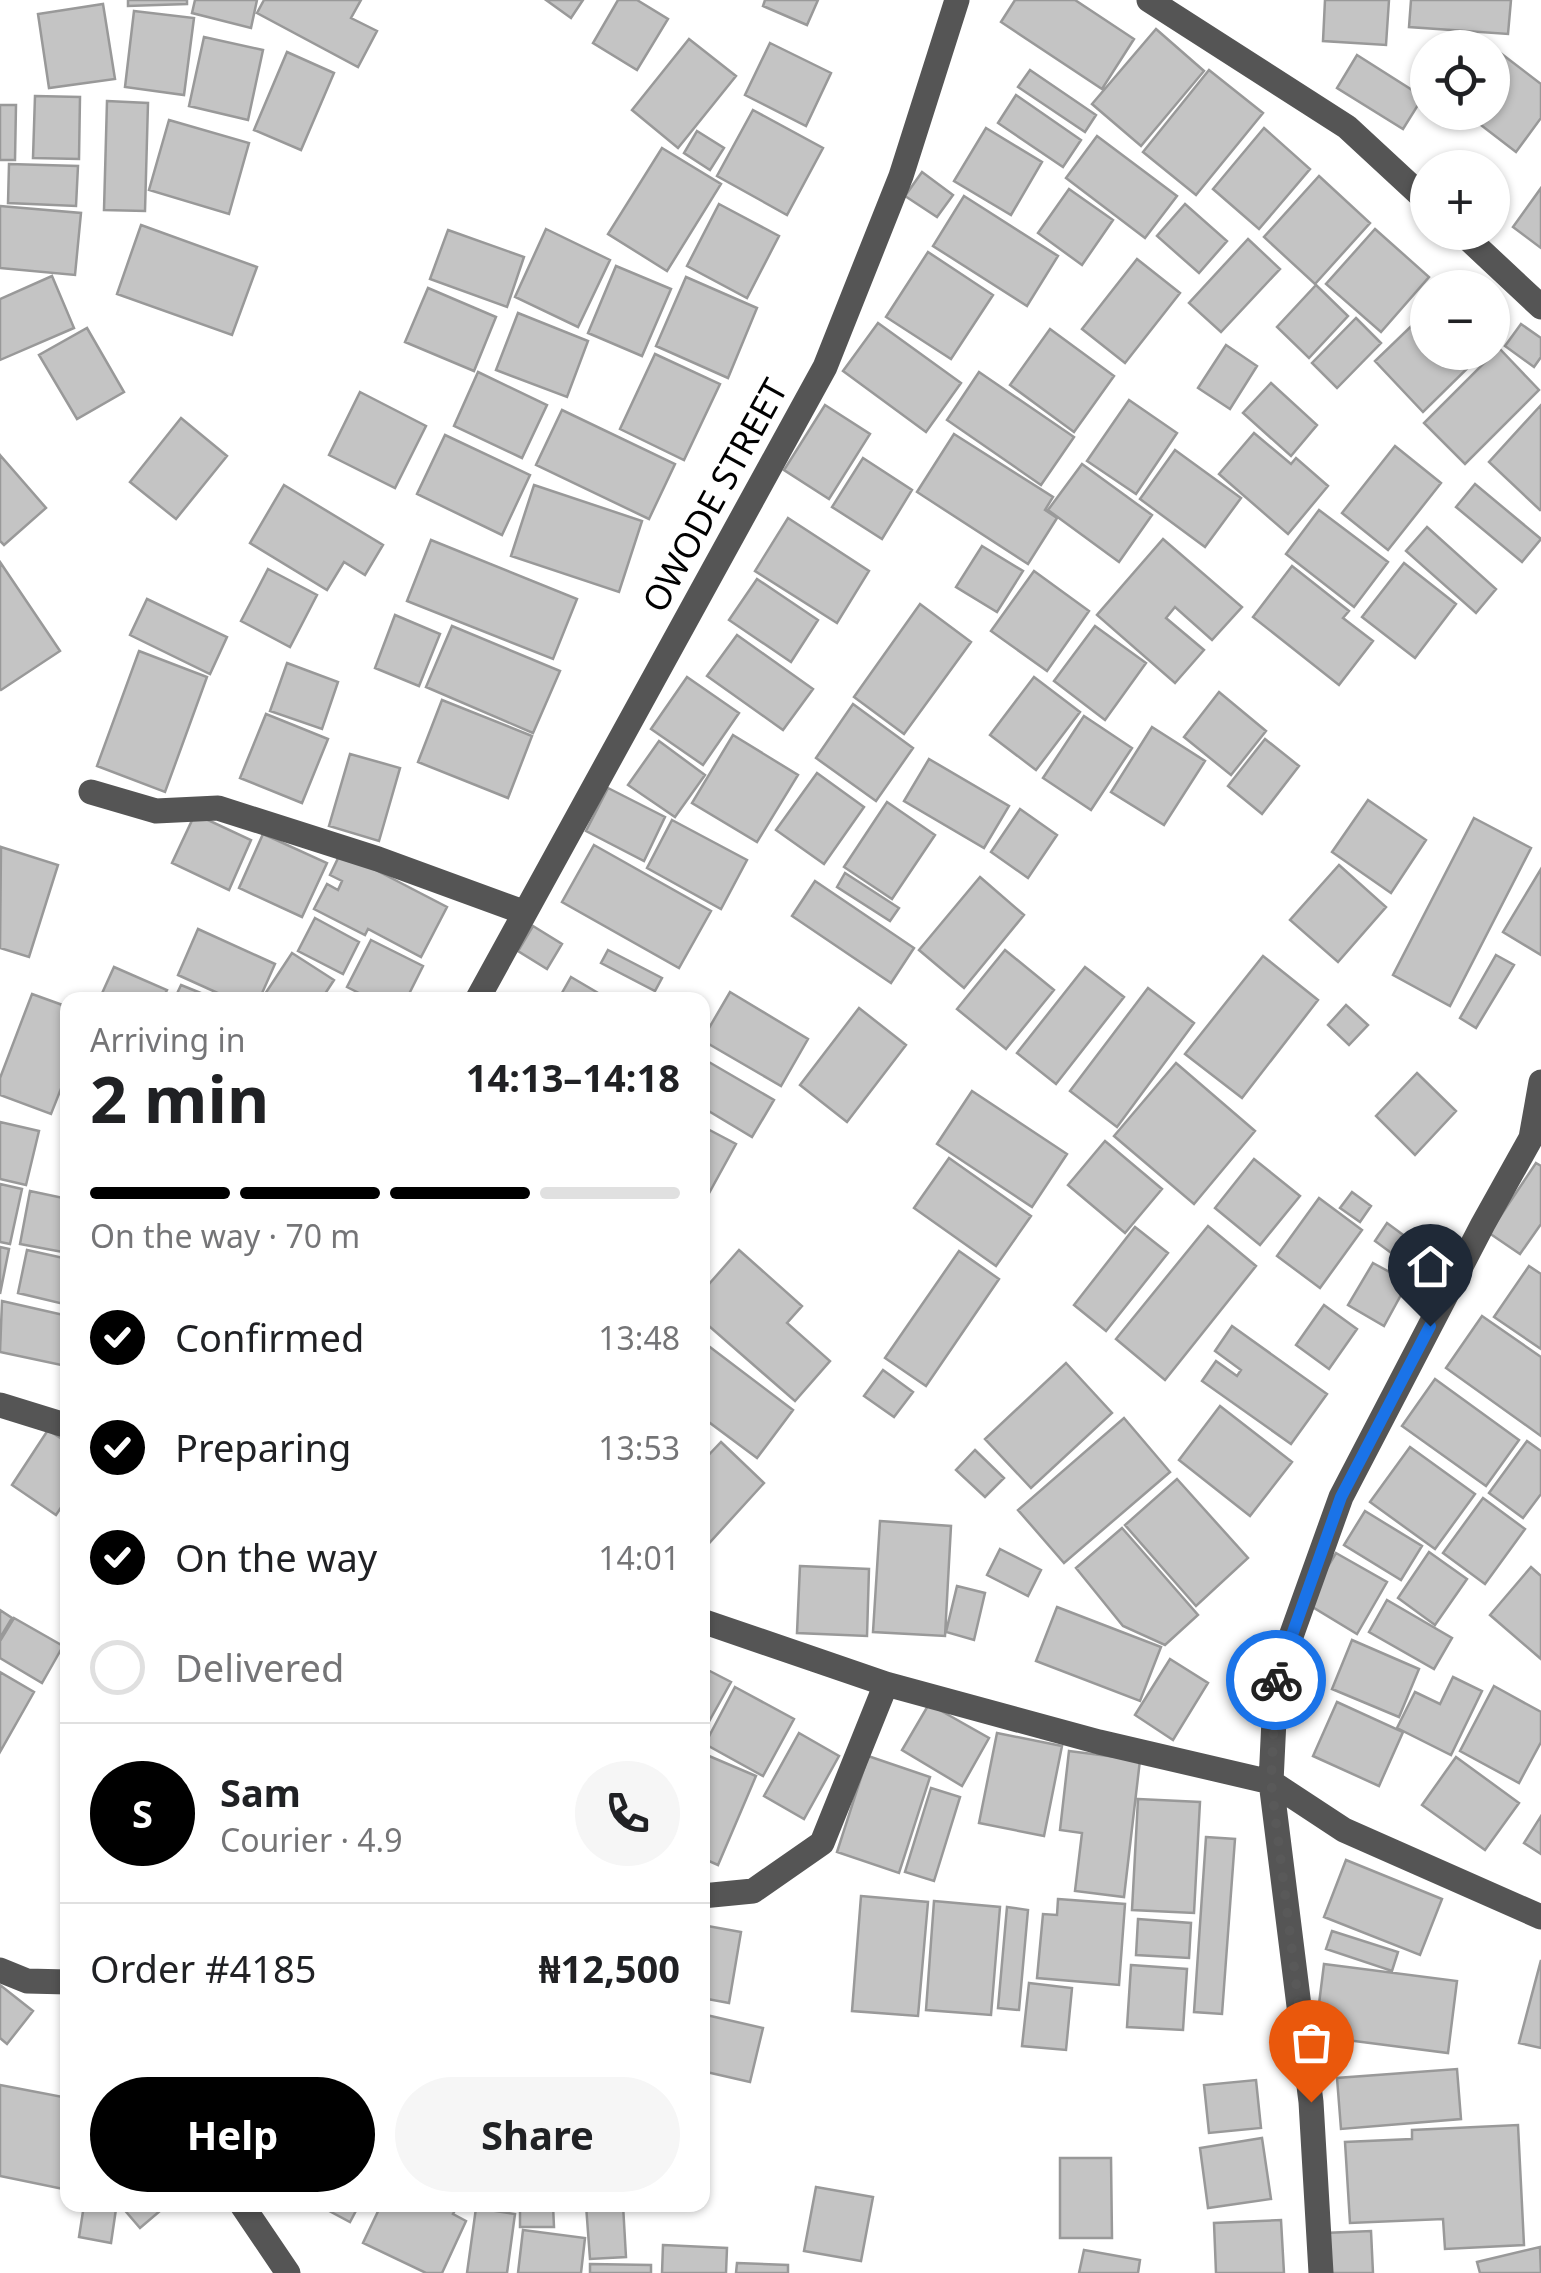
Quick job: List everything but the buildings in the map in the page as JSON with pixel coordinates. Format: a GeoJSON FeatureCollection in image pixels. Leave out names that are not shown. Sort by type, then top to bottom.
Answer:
{"type":"FeatureCollection","features":[{"type":"Feature","properties":{"kind":"street","name":"OWODE STREET"},"geometry":{"type":"LineString","coordinates":[[481,992],[825,367],[901,176],[957,0]]}},
{"type":"Feature","properties":{"kind":"street"},"geometry":{"type":"LineString","coordinates":[[1149,0],[1348,128],[1410,185]]}},
{"type":"Feature","properties":{"kind":"street"},"geometry":{"type":"LineString","coordinates":[[1480,250],[1541,307]]}},
{"type":"Feature","properties":{"kind":"street"},"geometry":{"type":"LineString","coordinates":[[92,792],[156,811],[218,808],[378,859],[523,912]]}},
{"type":"Feature","properties":{"kind":"street"},"geometry":{"type":"LineString","coordinates":[[1321,2273],[1311,2102],[1271,1782],[1276,1678],[1341,1497],[1482,1224],[1531,1138],[1541,1082]]}},
{"type":"Feature","properties":{"kind":"street"},"geometry":{"type":"LineString","coordinates":[[0,1405],[60,1424]]}},
{"type":"Feature","properties":{"kind":"street"},"geometry":{"type":"LineString","coordinates":[[710,1624],[886,1684],[1099,1742],[1271,1782],[1344,1830],[1541,1917]]}},
{"type":"Feature","properties":{"kind":"street"},"geometry":{"type":"LineString","coordinates":[[710,1895],[753,1891],[822,1842],[886,1684]]}},
{"type":"Feature","properties":{"kind":"street"},"geometry":{"type":"LineString","coordinates":[[0,1970],[27,1981],[60,1982]]}},
{"type":"Feature","properties":{"kind":"street"},"geometry":{"type":"LineString","coordinates":[[247,2212],[288,2273]]}},
{"type":"Feature","properties":{"kind":"way so far"},"geometry":{"type":"LineString","coordinates":[[1276,1680],[1271,1782],[1311,2102]]}},
{"type":"Feature","properties":{"kind":"route"},"geometry":{"type":"LineString","coordinates":[[1276,1680],[1341,1497],[1430,1326]]}}]}
